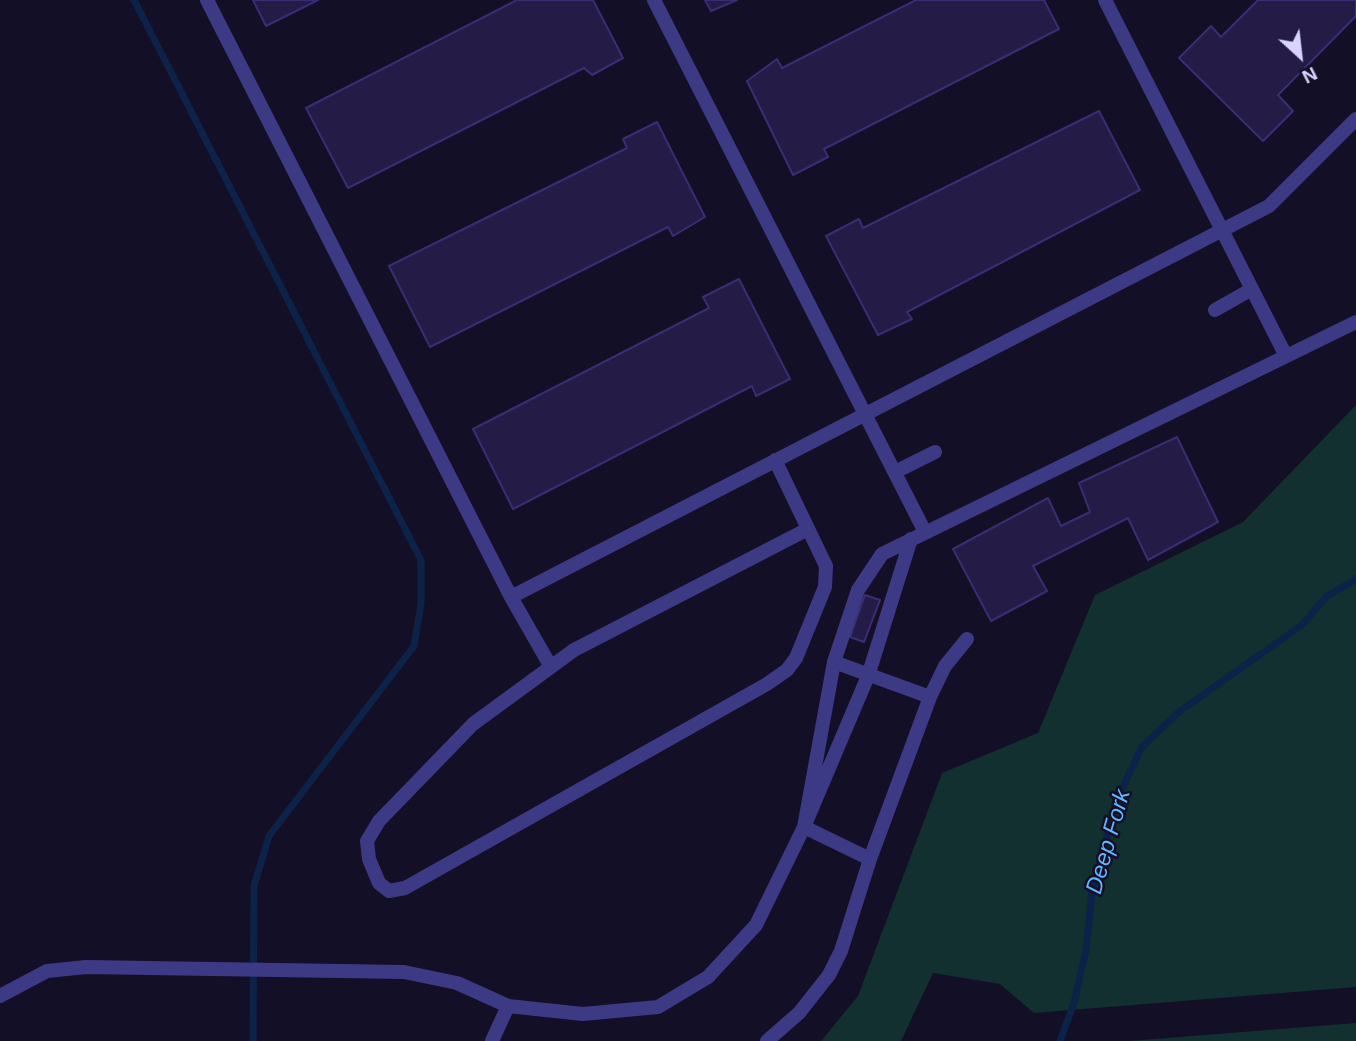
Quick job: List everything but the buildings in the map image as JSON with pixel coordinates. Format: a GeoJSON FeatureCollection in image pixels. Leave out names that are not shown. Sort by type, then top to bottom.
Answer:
{"type":"FeatureCollection","features":[{"type":"Feature","properties":{"kind":"lane"},"geometry":{"type":"LineString","coordinates":[[207,0],[511,597],[551,667]]}},
{"type":"Feature","properties":{"kind":"lane"},"geometry":{"type":"LineString","coordinates":[[654,0],[926,532]]}},
{"type":"Feature","properties":{"kind":"lane"},"geometry":{"type":"LineString","coordinates":[[1105,0],[1286,356]]}},
{"type":"Feature","properties":{"kind":"lane"},"geometry":{"type":"LineString","coordinates":[[511,597],[1269,206],[1356,119]]}},
{"type":"Feature","properties":{"kind":"lane"},"geometry":{"type":"LineString","coordinates":[[1215,310],[1252,289]]}},
{"type":"Feature","properties":{"kind":"lane"},"geometry":{"type":"LineString","coordinates":[[804,827],[834,662],[858,590],[882,554],[1356,322]]}},
{"type":"Feature","properties":{"kind":"lane"},"geometry":{"type":"LineString","coordinates":[[895,472],[935,452]]}},
{"type":"Feature","properties":{"kind":"lane"},"geometry":{"type":"LineString","coordinates":[[775,460],[826,566],[825,587],[796,657],[787,670],[767,684],[405,888],[389,891],[379,883],[369,859],[367,841],[379,821],[473,724],[574,650],[808,529]]}},
{"type":"Feature","properties":{"kind":"lane"},"geometry":{"type":"LineString","coordinates":[[0,996],[47,971],[86,967],[404,972],[457,984],[508,1006],[583,1014],[658,1007],[708,976],[756,925],[804,827],[868,676],[911,539]]}},
{"type":"Feature","properties":{"kind":"lane"},"geometry":{"type":"LineString","coordinates":[[767,1041],[799,1013],[829,975],[841,951],[870,859],[930,698],[945,666],[967,639]]}},
{"type":"Feature","properties":{"kind":"lane"},"geometry":{"type":"LineString","coordinates":[[834,662],[930,698]]}},
{"type":"Feature","properties":{"kind":"lane"},"geometry":{"type":"LineString","coordinates":[[804,827],[870,859]]}},
{"type":"Feature","properties":{"kind":"lane"},"geometry":{"type":"LineString","coordinates":[[492,1041],[508,1006]]}},
{"type":"Feature","properties":{"kind":"green space"},"geometry":{"type":"Polygon","coordinates":[[[1356,405],[1356,987],[1034,1013],[1000,984],[933,973],[901,1041],[821,1041],[858,996],[942,773],[1038,733],[1095,595],[1243,522],[1356,405]]]}},
{"type":"Feature","properties":{"kind":"green space"},"geometry":{"type":"Polygon","coordinates":[[[1356,1023],[1356,1041],[1129,1041],[1356,1023]]]}},
{"type":"Feature","properties":{"kind":"waterway"},"geometry":{"type":"LineString","coordinates":[[134,0],[421,560],[421,604],[414,646],[269,836],[254,886],[253,1041]]}},
{"type":"Feature","properties":{"kind":"waterway","name":"Deep Fork"},"geometry":{"type":"LineString","coordinates":[[1060,1041],[1074,1003],[1086,950],[1092,891],[1117,799],[1142,747],[1180,711],[1303,624],[1326,597],[1356,579]]}}]}
